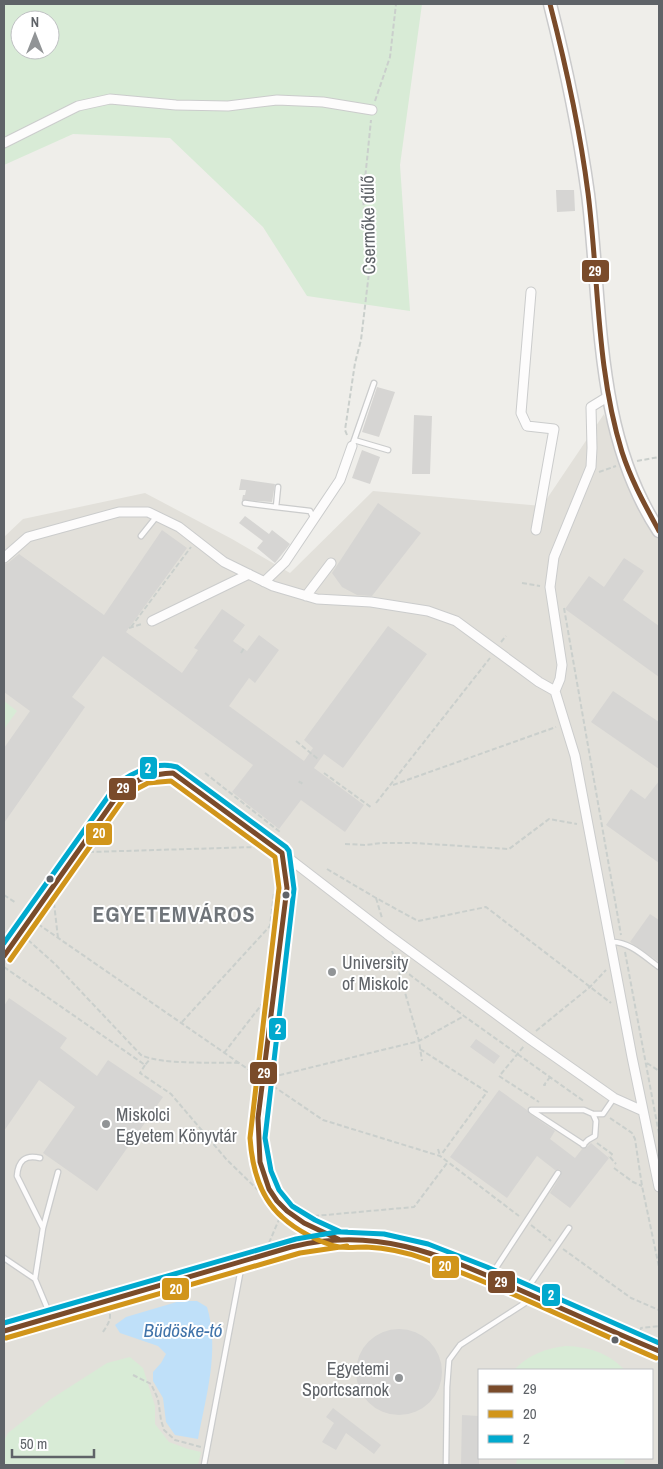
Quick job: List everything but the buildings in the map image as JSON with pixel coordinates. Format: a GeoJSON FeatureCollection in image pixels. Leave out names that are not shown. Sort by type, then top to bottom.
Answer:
{"type":"FeatureCollection","features":[{"type":"Feature","properties":{"kind":"main road"},"geometry":{"type":"LineString","coordinates":[[550,4],[569,84],[588,195],[609,396],[625,463],[639,497],[659,531]]}},
{"type":"Feature","properties":{"kind":"street"},"geometry":{"type":"LineString","coordinates":[[4,143],[78,106],[110,99],[176,105],[228,106],[276,100],[323,102],[372,110]]}},
{"type":"Feature","properties":{"kind":"street"},"geometry":{"type":"LineString","coordinates":[[531,292],[521,413],[527,426],[554,429],[536,530]]}},
{"type":"Feature","properties":{"kind":"street"},"geometry":{"type":"LineString","coordinates":[[555,691],[560,679],[562,665],[550,587],[554,557],[591,467],[591,407],[609,396]]}},
{"type":"Feature","properties":{"kind":"street"},"geometry":{"type":"LineString","coordinates":[[264,582],[285,562],[340,480],[353,443]]}},
{"type":"Feature","properties":{"kind":"street"},"geometry":{"type":"LineString","coordinates":[[4,558],[28,537],[119,512],[148,512],[179,527],[224,562],[264,582],[317,599],[371,602],[428,611],[456,621],[555,691],[575,756],[613,963],[659,1187]]}},
{"type":"Feature","properties":{"kind":"street"},"geometry":{"type":"LineString","coordinates":[[306,596],[331,563]]}},
{"type":"Feature","properties":{"kind":"street"},"geometry":{"type":"LineString","coordinates":[[152,621],[249,574]]}},
{"type":"Feature","properties":{"kind":"street"},"geometry":{"type":"LineString","coordinates":[[4,956],[122,790],[138,778],[152,774],[173,773],[274,846],[387,934],[530,1038],[614,1098],[643,1111]]}},
{"type":"Feature","properties":{"kind":"street"},"geometry":{"type":"LineString","coordinates":[[282,853],[287,888],[257,1138],[259,1160],[265,1180],[284,1209],[298,1220],[338,1239]]}},
{"type":"Feature","properties":{"kind":"street"},"geometry":{"type":"LineString","coordinates":[[298,1220],[304,1233],[298,1246]]}},
{"type":"Feature","properties":{"kind":"street"},"geometry":{"type":"LineString","coordinates":[[4,1331],[236,1262],[298,1246],[338,1239],[396,1243],[425,1251],[490,1277],[659,1351]]}},
{"type":"Feature","properties":{"kind":"lane"},"geometry":{"type":"LineString","coordinates":[[374,383],[353,443],[388,450]]}},
{"type":"Feature","properties":{"kind":"lane"},"geometry":{"type":"LineString","coordinates":[[276,507],[278,487]]}},
{"type":"Feature","properties":{"kind":"lane"},"geometry":{"type":"LineString","coordinates":[[245,503],[310,511],[314,520]]}},
{"type":"Feature","properties":{"kind":"lane"},"geometry":{"type":"LineString","coordinates":[[141,536],[157,516]]}},
{"type":"Feature","properties":{"kind":"lane"},"geometry":{"type":"LineString","coordinates":[[609,942],[619,941],[659,967]]}},
{"type":"Feature","properties":{"kind":"lane"},"geometry":{"type":"LineString","coordinates":[[593,1114],[597,1129],[595,1136],[590,1138],[583,1146],[531,1110],[584,1110],[593,1114],[603,1114],[614,1098]]}},
{"type":"Feature","properties":{"kind":"lane"},"geometry":{"type":"LineString","coordinates":[[40,1158],[26,1157],[21,1161],[17,1176],[43,1228]]}},
{"type":"Feature","properties":{"kind":"lane"},"geometry":{"type":"LineString","coordinates":[[51,1317],[35,1279],[43,1228],[58,1172]]}},
{"type":"Feature","properties":{"kind":"lane"},"geometry":{"type":"LineString","coordinates":[[490,1277],[558,1173]]}},
{"type":"Feature","properties":{"kind":"lane"},"geometry":{"type":"LineString","coordinates":[[446,1465],[446,1387],[449,1360],[460,1345],[525,1303],[528,1294],[569,1228]]}},
{"type":"Feature","properties":{"kind":"lane"},"geometry":{"type":"LineString","coordinates":[[4,1258],[35,1279]]}},
{"type":"Feature","properties":{"kind":"lane"},"geometry":{"type":"LineString","coordinates":[[204,1465],[240,1274],[236,1262]]}},
{"type":"Feature","properties":{"kind":"path","name":"Csermőke dűlő"},"geometry":{"type":"LineString","coordinates":[[353,443],[345,430],[370,264],[363,199],[372,110],[390,56],[396,4]]}},
{"type":"Feature","properties":{"kind":"path"},"geometry":{"type":"LineString","coordinates":[[587,476],[625,463],[659,457]]}},
{"type":"Feature","properties":{"kind":"path"},"geometry":{"type":"LineString","coordinates":[[152,621],[130,628],[189,548]]}},
{"type":"Feature","properties":{"kind":"path"},"geometry":{"type":"LineString","coordinates":[[522,583],[550,587]]}},
{"type":"Feature","properties":{"kind":"path"},"geometry":{"type":"LineString","coordinates":[[564,609],[659,1134]]}},
{"type":"Feature","properties":{"kind":"path"},"geometry":{"type":"LineString","coordinates":[[376,803],[506,636]]}},
{"type":"Feature","properties":{"kind":"path"},"geometry":{"type":"LineString","coordinates":[[241,653],[244,648]]}},
{"type":"Feature","properties":{"kind":"path"},"geometry":{"type":"LineString","coordinates":[[391,786],[565,724]]}},
{"type":"Feature","properties":{"kind":"path"},"geometry":{"type":"LineString","coordinates":[[296,741],[318,759]]}},
{"type":"Feature","properties":{"kind":"path"},"geometry":{"type":"LineString","coordinates":[[206,773],[280,832]]}},
{"type":"Feature","properties":{"kind":"path"},"geometry":{"type":"LineString","coordinates":[[324,773],[372,808]]}},
{"type":"Feature","properties":{"kind":"path"},"geometry":{"type":"LineString","coordinates":[[345,844],[366,845],[381,842],[509,848],[549,819],[587,825]]}},
{"type":"Feature","properties":{"kind":"path"},"geometry":{"type":"LineString","coordinates":[[78,852],[274,846]]}},
{"type":"Feature","properties":{"kind":"path"},"geometry":{"type":"LineString","coordinates":[[327,869],[418,921],[486,907],[623,1012]]}},
{"type":"Feature","properties":{"kind":"path"},"geometry":{"type":"LineString","coordinates":[[52,887],[58,938]]}},
{"type":"Feature","properties":{"kind":"path"},"geometry":{"type":"LineString","coordinates":[[182,1022],[270,926],[274,893],[287,888]]}},
{"type":"Feature","properties":{"kind":"path"},"geometry":{"type":"LineString","coordinates":[[4,895],[16,903]]}},
{"type":"Feature","properties":{"kind":"path"},"geometry":{"type":"LineString","coordinates":[[30,919],[323,1120],[440,1156],[557,1245],[631,1298],[659,1310]]}},
{"type":"Feature","properties":{"kind":"path"},"geometry":{"type":"LineString","coordinates":[[20,933],[55,964],[134,1049],[150,1059],[240,1063]]}},
{"type":"Feature","properties":{"kind":"path"},"geometry":{"type":"LineString","coordinates":[[387,934],[419,1041],[422,1061]]}},
{"type":"Feature","properties":{"kind":"path"},"geometry":{"type":"LineString","coordinates":[[530,1038],[537,1030],[590,987],[613,963]]}},
{"type":"Feature","properties":{"kind":"path"},"geometry":{"type":"LineString","coordinates":[[397,965],[464,1016],[587,1103]]}},
{"type":"Feature","properties":{"kind":"path"},"geometry":{"type":"LineString","coordinates":[[4,967],[145,1065]]}},
{"type":"Feature","properties":{"kind":"path"},"geometry":{"type":"LineString","coordinates":[[224,1053],[274,988]]}},
{"type":"Feature","properties":{"kind":"path"},"geometry":{"type":"LineString","coordinates":[[263,1080],[419,1041],[464,1016]]}},
{"type":"Feature","properties":{"kind":"path"},"geometry":{"type":"LineString","coordinates":[[420,1049],[487,1092],[440,1156]]}},
{"type":"Feature","properties":{"kind":"path"},"geometry":{"type":"LineString","coordinates":[[517,1054],[500,1075],[540,1102]]}},
{"type":"Feature","properties":{"kind":"path"},"geometry":{"type":"LineString","coordinates":[[638,1057],[659,1071]]}},
{"type":"Feature","properties":{"kind":"path"},"geometry":{"type":"LineString","coordinates":[[150,1059],[140,1073],[171,1094],[227,1160],[261,1194],[275,1198]]}},
{"type":"Feature","properties":{"kind":"path"},"geometry":{"type":"LineString","coordinates":[[545,1084],[550,1077]]}},
{"type":"Feature","properties":{"kind":"path"},"geometry":{"type":"LineString","coordinates":[[603,1114],[632,1133],[635,1139],[642,1186],[659,1266]]}},
{"type":"Feature","properties":{"kind":"path"},"geometry":{"type":"LineString","coordinates":[[590,1138],[612,1154],[609,1157],[616,1164]]}},
{"type":"Feature","properties":{"kind":"path"},"geometry":{"type":"LineString","coordinates":[[438,1149],[440,1156]]}},
{"type":"Feature","properties":{"kind":"path"},"geometry":{"type":"LineString","coordinates":[[309,1216],[414,1207],[448,1162]]}},
{"type":"Feature","properties":{"kind":"path"},"geometry":{"type":"LineString","coordinates":[[614,1168],[633,1182],[642,1186]]}},
{"type":"Feature","properties":{"kind":"path"},"geometry":{"type":"LineString","coordinates":[[264,1255],[284,1209]]}},
{"type":"Feature","properties":{"kind":"path"},"geometry":{"type":"LineString","coordinates":[[103,1332],[110,1321],[111,1316],[108,1309]]}},
{"type":"Feature","properties":{"kind":"path"},"geometry":{"type":"LineString","coordinates":[[640,1329],[659,1326]]}},
{"type":"Feature","properties":{"kind":"path"},"geometry":{"type":"LineString","coordinates":[[134,1375],[151,1384],[158,1399],[160,1420],[164,1430],[175,1440],[208,1448]]}},
{"type":"Feature","properties":{"kind":"shaded area","name":"University of Miskolc"},"geometry":{"type":"Polygon","coordinates":[[[604,414],[651,527],[659,539],[659,1465],[4,1465],[4,537],[23,519],[145,493],[232,539],[290,573],[373,491],[542,506],[604,414]]]}},
{"type":"Feature","properties":{"kind":"green space"},"geometry":{"type":"Polygon","coordinates":[[[4,4],[422,4],[400,165],[410,311],[307,296],[263,227],[170,138],[73,134],[4,165],[4,4]]]}},
{"type":"Feature","properties":{"kind":"green space"},"geometry":{"type":"Polygon","coordinates":[[[4,701],[17,711],[4,729],[4,701]]]}},
{"type":"Feature","properties":{"kind":"green space"},"geometry":{"type":"Polygon","coordinates":[[[566,1346],[598,1352],[612,1359],[624,1369],[515,1369],[525,1360],[551,1348],[566,1346]]]}},
{"type":"Feature","properties":{"kind":"green space"},"geometry":{"type":"Polygon","coordinates":[[[130,1357],[143,1368],[155,1406],[155,1424],[169,1442],[201,1452],[198,1465],[4,1465],[4,1441],[8,1433],[51,1399],[107,1363],[130,1357]]]}},
{"type":"Feature","properties":{"kind":"green space"},"geometry":{"type":"Polygon","coordinates":[[[517,1459],[625,1459],[624,1465],[516,1465],[517,1459]]]}},
{"type":"Feature","properties":{"kind":"water","name":"Büdöske-tó"},"geometry":{"type":"Polygon","coordinates":[[[180,1301],[197,1301],[207,1307],[211,1323],[212,1356],[208,1390],[198,1439],[175,1435],[166,1422],[163,1398],[153,1381],[153,1372],[166,1354],[158,1346],[120,1333],[115,1325],[126,1317],[180,1301]]]}},
{"type":"Feature","properties":{"kind":"waterway"},"geometry":{"type":"LineString","coordinates":[[445,1263],[490,1282]]}},
{"type":"Feature","properties":{"kind":"waterway"},"geometry":{"type":"LineString","coordinates":[[6,1340],[214,1281]]}},
{"type":"Feature","properties":{"kind":"waterway"},"geometry":{"type":"LineString","coordinates":[[538,1287],[550,1285],[567,1300],[653,1340],[659,1339]]}},
{"type":"Feature","properties":{"kind":"waterway"},"geometry":{"type":"LineString","coordinates":[[545,1306],[580,1323]]}},
{"type":"Feature","properties":{"kind":"waterway"},"geometry":{"type":"LineString","coordinates":[[634,1346],[659,1362]]}},
{"type":"Feature","properties":{"kind":"transit line","name":"29"},"geometry":{"type":"LineString","coordinates":[[550,4],[572,98],[585,169],[592,226],[599,324],[607,388],[622,452],[639,492],[659,531]]}},
{"type":"Feature","properties":{"kind":"transit line","name":"2"},"geometry":{"type":"LineString","coordinates":[[4,943],[117,784],[130,775],[145,769],[161,765],[177,767],[289,851],[294,889],[265,1138],[271,1171],[279,1190],[292,1206],[315,1220],[341,1232],[384,1234],[428,1244],[487,1267],[659,1343]]}},
{"type":"Feature","properties":{"kind":"transit line","name":"29"},"geometry":{"type":"LineString","coordinates":[[4,956],[122,789],[140,779],[159,774],[173,773],[282,853],[287,888],[258,1118],[260,1162],[269,1189],[287,1211],[304,1223],[338,1239]]}},
{"type":"Feature","properties":{"kind":"transit line","name":"20"},"geometry":{"type":"LineString","coordinates":[[10,960],[127,794],[148,783],[171,781],[275,857],[279,888],[250,1138],[258,1181],[274,1209],[294,1227],[324,1242],[339,1247],[388,1249],[411,1254],[513,1294],[656,1358]]}},
{"type":"Feature","properties":{"kind":"transit line","name":"2"},"geometry":{"type":"LineString","coordinates":[[4,1323],[296,1239],[347,1232]]}},
{"type":"Feature","properties":{"kind":"transit line","name":"29"},"geometry":{"type":"LineString","coordinates":[[4,1331],[291,1247],[323,1241],[353,1240],[381,1242],[437,1256],[492,1277],[659,1351]]}},
{"type":"Feature","properties":{"kind":"transit line","name":"20"},"geometry":{"type":"LineString","coordinates":[[6,1338],[300,1253],[347,1246]]}},
{"type":"Feature","properties":{"kind":"place","name":"University of Miskolc"},"geometry":{"type":"Point","coordinates":[332,972]}},
{"type":"Feature","properties":{"kind":"place","name":"Miskolci Egyetem Könyvtár"},"geometry":{"type":"Point","coordinates":[106,1124]}},
{"type":"Feature","properties":{"kind":"place","name":"Egyetemi Sportcsarnok"},"geometry":{"type":"Point","coordinates":[399,1378]}},
{"type":"Feature","properties":{"kind":"district","name":"EGYETEMVÁROS"},"geometry":{"type":"Point","coordinates":[174,914]}}]}
